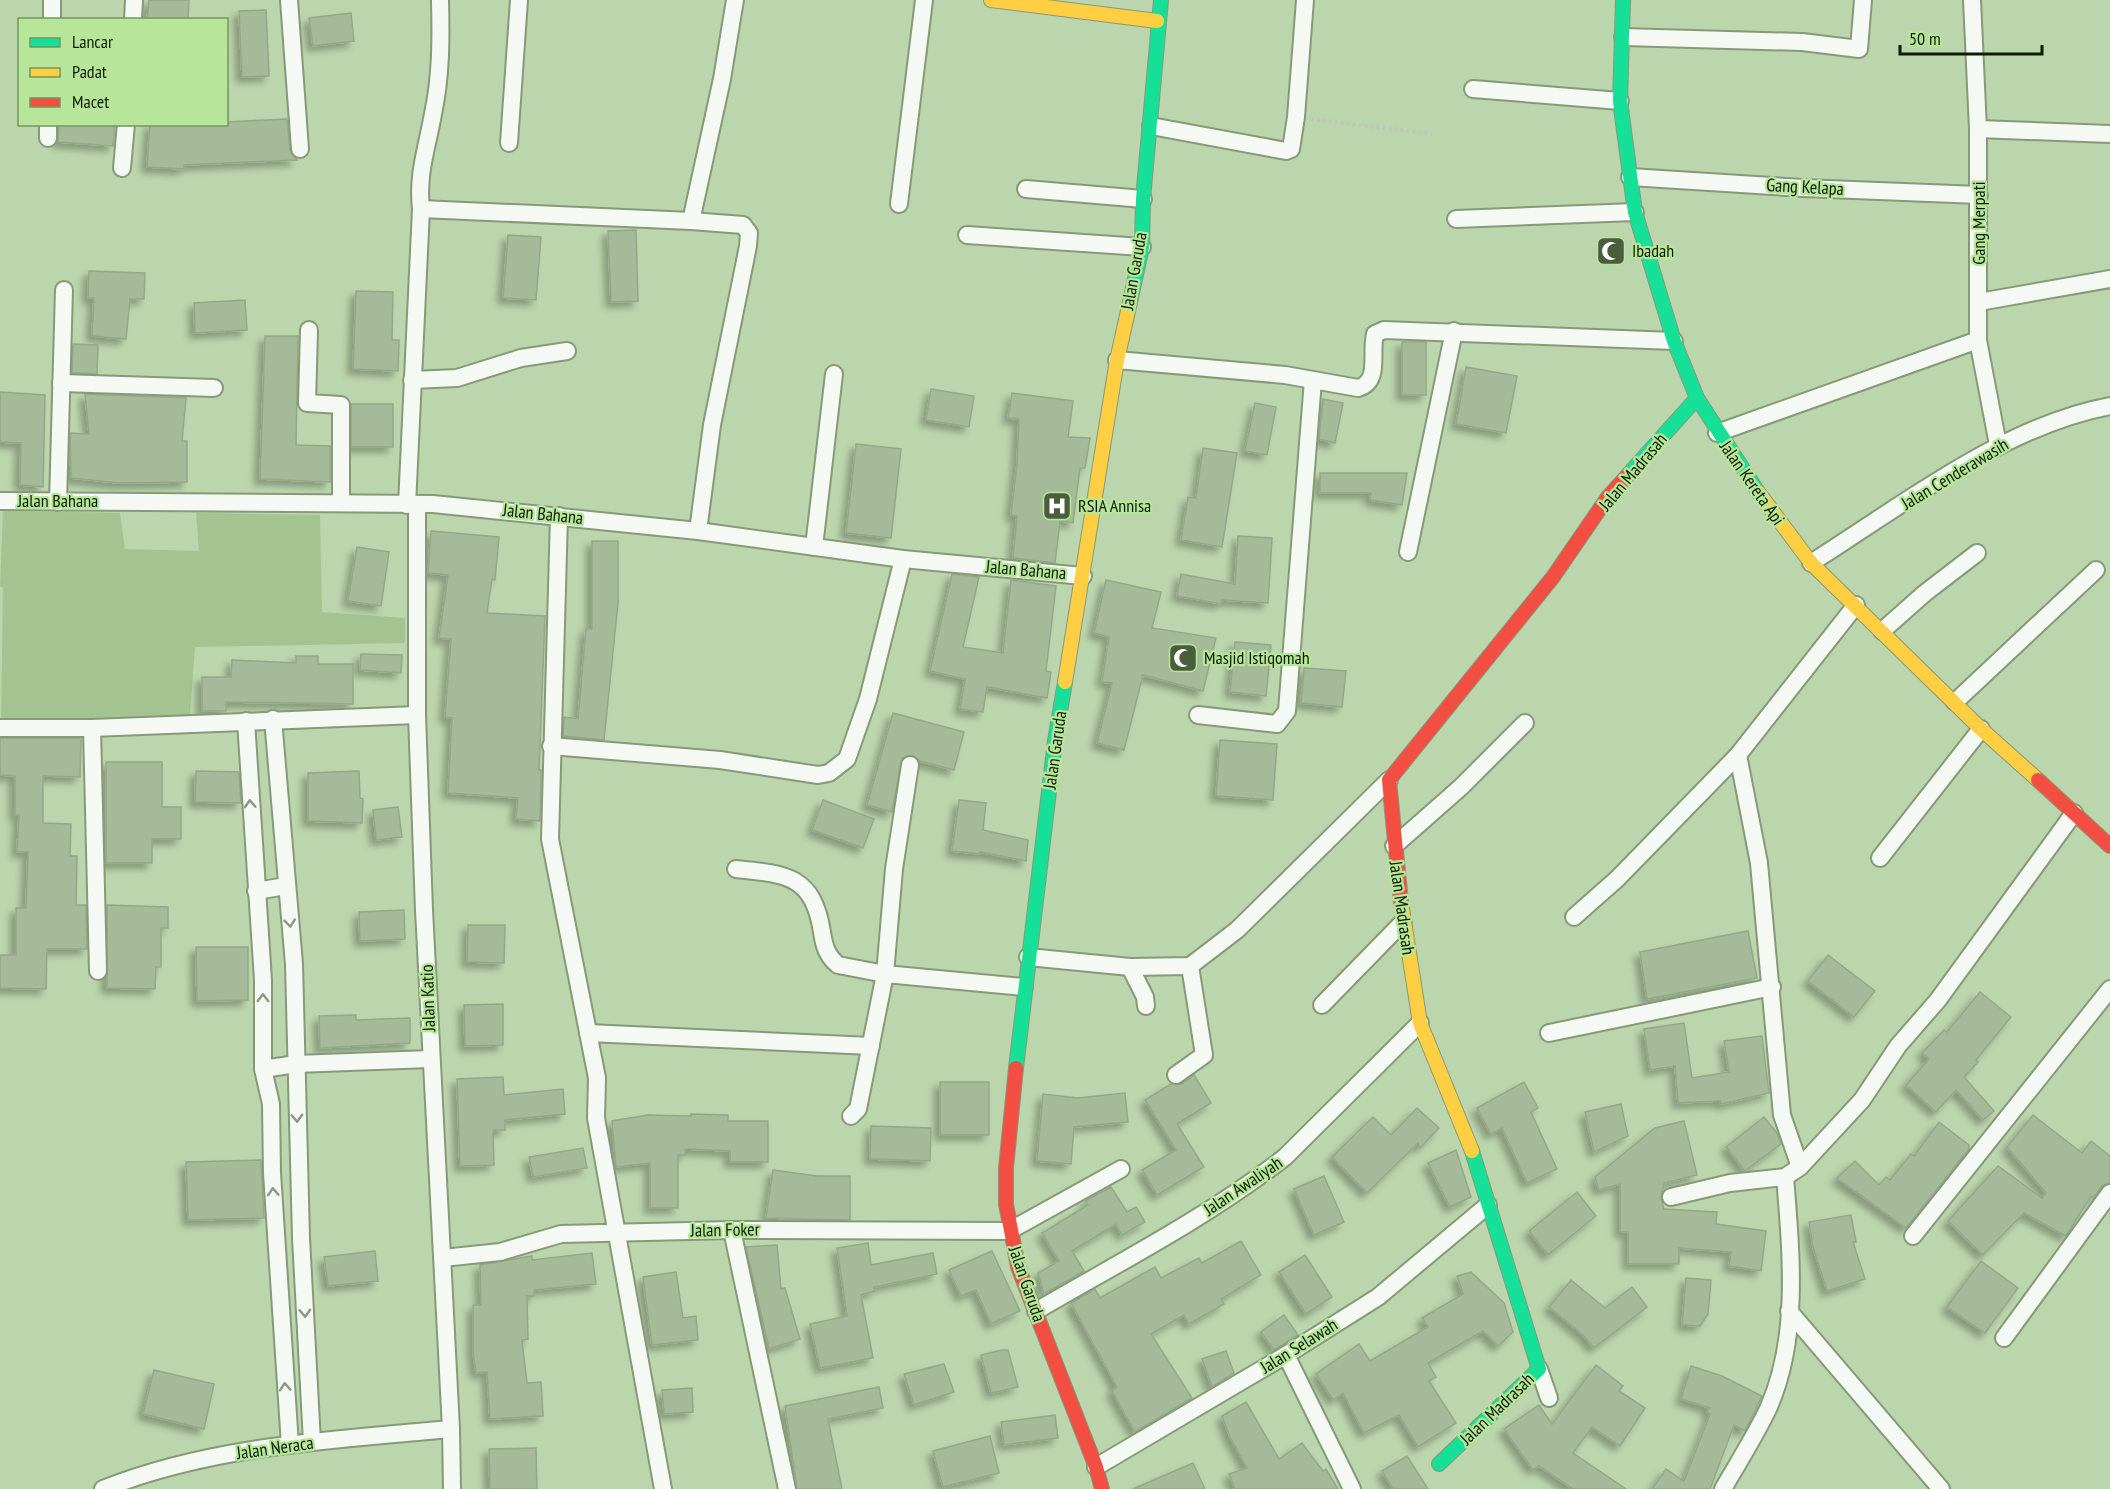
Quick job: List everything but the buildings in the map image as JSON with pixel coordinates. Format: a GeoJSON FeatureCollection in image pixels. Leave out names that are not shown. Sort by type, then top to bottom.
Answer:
{"type":"FeatureCollection","features":[{"type":"Feature","properties":{"kind":"street"},"geometry":{"type":"LineString","coordinates":[[52,0],[52,18]]}},
{"type":"Feature","properties":{"kind":"street"},"geometry":{"type":"LineString","coordinates":[[133,18],[134,0]]}},
{"type":"Feature","properties":{"kind":"street"},"geometry":{"type":"LineString","coordinates":[[289,0],[300,149]]}},
{"type":"Feature","properties":{"kind":"street","name":"Jalan Katio"},"geometry":{"type":"LineString","coordinates":[[440,0],[442,58],[434,114],[419,177],[421,209],[412,380],[412,505],[417,715],[430,1059],[452,1429],[452,1489]]}},
{"type":"Feature","properties":{"kind":"street"},"geometry":{"type":"LineString","coordinates":[[509,143],[519,0]]}},
{"type":"Feature","properties":{"kind":"street"},"geometry":{"type":"LineString","coordinates":[[691,221],[722,79],[735,0]]}},
{"type":"Feature","properties":{"kind":"street"},"geometry":{"type":"LineString","coordinates":[[899,204],[924,0]]}},
{"type":"Feature","properties":{"kind":"street"},"geometry":{"type":"LineString","coordinates":[[991,0],[1157,21]]}},
{"type":"Feature","properties":{"kind":"street","name":"Jalan Garuda"},"geometry":{"type":"LineString","coordinates":[[1102,1489],[1096,1467],[1018,1267],[1009,1231],[1006,1168],[1024,987],[1055,741],[1118,360],[1142,247],[1143,199],[1157,21],[1161,0]]}},
{"type":"Feature","properties":{"kind":"street"},"geometry":{"type":"LineString","coordinates":[[1150,126],[1286,151],[1292,147],[1305,0]]}},
{"type":"Feature","properties":{"kind":"street","name":"Jalan Kereta Api"},"geometry":{"type":"LineString","coordinates":[[1623,0],[1620,101],[1635,212],[1674,341],[1697,398],[1717,433],[1776,518],[1811,563],[1981,729],[2110,846]]}},
{"type":"Feature","properties":{"kind":"street"},"geometry":{"type":"LineString","coordinates":[[1623,37],[1802,42],[1859,49],[1863,0]]}},
{"type":"Feature","properties":{"kind":"street","name":"Gang Merpati"},"geometry":{"type":"LineString","coordinates":[[1972,0],[1978,129],[1978,340],[1998,445]]}},
{"type":"Feature","properties":{"kind":"street"},"geometry":{"type":"LineString","coordinates":[[1473,89],[1620,101]]}},
{"type":"Feature","properties":{"kind":"street"},"geometry":{"type":"LineString","coordinates":[[122,168],[126,126]]}},
{"type":"Feature","properties":{"kind":"street"},"geometry":{"type":"LineString","coordinates":[[1978,129],[2110,134]]}},
{"type":"Feature","properties":{"kind":"street","name":"Gang Kelapa"},"geometry":{"type":"LineString","coordinates":[[1630,177],[1803,188],[1979,195]]}},
{"type":"Feature","properties":{"kind":"street"},"geometry":{"type":"LineString","coordinates":[[1026,189],[1143,199]]}},
{"type":"Feature","properties":{"kind":"street"},"geometry":{"type":"LineString","coordinates":[[421,209],[743,225],[748,233],[712,425],[698,531]]}},
{"type":"Feature","properties":{"kind":"street"},"geometry":{"type":"LineString","coordinates":[[1456,219],[1635,212]]}},
{"type":"Feature","properties":{"kind":"street"},"geometry":{"type":"LineString","coordinates":[[967,235],[1142,247]]}},
{"type":"Feature","properties":{"kind":"street"},"geometry":{"type":"LineString","coordinates":[[1979,302],[2110,279]]}},
{"type":"Feature","properties":{"kind":"street"},"geometry":{"type":"LineString","coordinates":[[58,502],[64,290]]}},
{"type":"Feature","properties":{"kind":"street"},"geometry":{"type":"LineString","coordinates":[[309,330],[307,403],[341,405],[341,502]]}},
{"type":"Feature","properties":{"kind":"street"},"geometry":{"type":"LineString","coordinates":[[1118,360],[1285,375],[1358,388],[1367,386],[1372,379],[1375,334],[1384,330],[1674,341]]}},
{"type":"Feature","properties":{"kind":"street"},"geometry":{"type":"LineString","coordinates":[[1408,552],[1454,331]]}},
{"type":"Feature","properties":{"kind":"street"},"geometry":{"type":"LineString","coordinates":[[1717,433],[1978,340]]}},
{"type":"Feature","properties":{"kind":"street"},"geometry":{"type":"LineString","coordinates":[[412,380],[457,378],[521,358],[567,351]]}},
{"type":"Feature","properties":{"kind":"street"},"geometry":{"type":"LineString","coordinates":[[814,547],[834,374]]}},
{"type":"Feature","properties":{"kind":"street"},"geometry":{"type":"LineString","coordinates":[[1198,715],[1277,724],[1287,711],[1313,380]]}},
{"type":"Feature","properties":{"kind":"street"},"geometry":{"type":"LineString","coordinates":[[61,383],[214,388]]}},
{"type":"Feature","properties":{"kind":"street","name":"Jalan Madrasah"},"geometry":{"type":"LineString","coordinates":[[1439,1464],[1539,1369],[1471,1149],[1420,1023],[1403,922],[1389,780],[1553,577],[1608,498],[1697,398]]}},
{"type":"Feature","properties":{"kind":"street","name":"Jalan Cenderawasih"},"geometry":{"type":"LineString","coordinates":[[1811,563],[1998,445],[2069,416],[2110,406]]}},
{"type":"Feature","properties":{"kind":"street","name":"Jalan Bahana"},"geometry":{"type":"LineString","coordinates":[[0,501],[341,502],[444,505],[698,531],[903,559],[1083,576]]}},
{"type":"Feature","properties":{"kind":"street"},"geometry":{"type":"LineString","coordinates":[[559,516],[550,839],[597,1078],[596,1118],[663,1489]]}},
{"type":"Feature","properties":{"kind":"street"},"geometry":{"type":"LineString","coordinates":[[1882,632],[1925,593],[1977,553]]}},
{"type":"Feature","properties":{"kind":"street"},"geometry":{"type":"LineString","coordinates":[[551,746],[720,760],[818,775],[829,773],[847,759],[868,699],[903,559]]}},
{"type":"Feature","properties":{"kind":"street"},"geometry":{"type":"LineString","coordinates":[[1954,702],[2096,570]]}},
{"type":"Feature","properties":{"kind":"street"},"geometry":{"type":"LineString","coordinates":[[1574,917],[1617,879],[1738,755],[1856,605]]}},
{"type":"Feature","properties":{"kind":"street"},"geometry":{"type":"LineString","coordinates":[[0,728],[92,728],[417,715]]}},
{"type":"Feature","properties":{"kind":"street"},"geometry":{"type":"LineString","coordinates":[[273,719],[294,964],[303,1282],[312,1442]]}},
{"type":"Feature","properties":{"kind":"street"},"geometry":{"type":"LineString","coordinates":[[246,721],[263,980],[263,1069],[270,1104],[278,1283],[290,1445]]}},
{"type":"Feature","properties":{"kind":"street"},"geometry":{"type":"LineString","coordinates":[[1394,846],[1461,787],[1525,723]]}},
{"type":"Feature","properties":{"kind":"street"},"geometry":{"type":"LineString","coordinates":[[92,728],[98,971]]}},
{"type":"Feature","properties":{"kind":"street"},"geometry":{"type":"LineString","coordinates":[[1880,858],[1981,729]]}},
{"type":"Feature","properties":{"kind":"street"},"geometry":{"type":"LineString","coordinates":[[1738,755],[1759,863],[1782,1115],[1800,1167]]}},
{"type":"Feature","properties":{"kind":"street"},"geometry":{"type":"LineString","coordinates":[[851,1116],[858,1108],[885,974],[894,869],[910,765]]}},
{"type":"Feature","properties":{"kind":"street"},"geometry":{"type":"LineString","coordinates":[[1028,957],[1130,967],[1190,966],[1237,930],[1389,780]]}},
{"type":"Feature","properties":{"kind":"street"},"geometry":{"type":"LineString","coordinates":[[1671,1197],[1730,1183],[1785,1177],[1800,1167],[1862,1100],[1898,1046],[1938,1000],[2074,813]]}},
{"type":"Feature","properties":{"kind":"street"},"geometry":{"type":"LineString","coordinates":[[735,869],[777,873],[802,884],[813,897],[819,911],[824,942],[831,959],[838,965],[885,974],[1024,987]]}},
{"type":"Feature","properties":{"kind":"street"},"geometry":{"type":"LineString","coordinates":[[256,891],[286,886]]}},
{"type":"Feature","properties":{"kind":"street"},"geometry":{"type":"LineString","coordinates":[[1322,1005],[1403,922]]}},
{"type":"Feature","properties":{"kind":"street"},"geometry":{"type":"LineString","coordinates":[[1176,1075],[1204,1055],[1190,966]]}},
{"type":"Feature","properties":{"kind":"street"},"geometry":{"type":"LineString","coordinates":[[1130,967],[1145,997],[1146,1006]]}},
{"type":"Feature","properties":{"kind":"street"},"geometry":{"type":"LineString","coordinates":[[1549,1033],[1772,987]]}},
{"type":"Feature","properties":{"kind":"street"},"geometry":{"type":"LineString","coordinates":[[1913,1236],[2110,989]]}},
{"type":"Feature","properties":{"kind":"street","name":"Jalan Awaliyah"},"geometry":{"type":"LineString","coordinates":[[1036,1311],[1217,1206],[1262,1176],[1285,1157],[1420,1023]]}},
{"type":"Feature","properties":{"kind":"street"},"geometry":{"type":"LineString","coordinates":[[588,1033],[871,1046]]}},
{"type":"Feature","properties":{"kind":"street"},"geometry":{"type":"LineString","coordinates":[[263,1069],[296,1064],[430,1059]]}},
{"type":"Feature","properties":{"kind":"street"},"geometry":{"type":"LineString","coordinates":[[1009,1231],[1121,1169]]}},
{"type":"Feature","properties":{"kind":"street"},"geometry":{"type":"LineString","coordinates":[[1723,1489],[1768,1408],[1782,1362],[1789,1311],[1790,1236],[1785,1177]]}},
{"type":"Feature","properties":{"kind":"street"},"geometry":{"type":"LineString","coordinates":[[2004,1338],[2110,1193]]}},
{"type":"Feature","properties":{"kind":"street","name":"Jalan Selawah"},"geometry":{"type":"LineString","coordinates":[[1096,1467],[1286,1355],[1378,1297],[1488,1205]]}},
{"type":"Feature","properties":{"kind":"street"},"geometry":{"type":"LineString","coordinates":[[732,1230],[788,1489]]}},
{"type":"Feature","properties":{"kind":"street","name":"Jalan Foker"},"geometry":{"type":"LineString","coordinates":[[443,1258],[500,1252],[561,1234],[732,1230],[1009,1231]]}},
{"type":"Feature","properties":{"kind":"street"},"geometry":{"type":"LineString","coordinates":[[278,1283],[303,1282]]}},
{"type":"Feature","properties":{"kind":"street"},"geometry":{"type":"LineString","coordinates":[[1789,1311],[1940,1488]]}},
{"type":"Feature","properties":{"kind":"street"},"geometry":{"type":"LineString","coordinates":[[1286,1355],[1352,1489]]}},
{"type":"Feature","properties":{"kind":"street"},"geometry":{"type":"LineString","coordinates":[[1539,1369],[1549,1398]]}},
{"type":"Feature","properties":{"kind":"street","name":"Jalan Neraca"},"geometry":{"type":"LineString","coordinates":[[112,1487],[197,1459],[312,1442],[452,1429]]}},
{"type":"Feature","properties":{"kind":"path"},"geometry":{"type":"LineString","coordinates":[[1296,117],[1432,134]]}},
{"type":"Feature","properties":{"kind":"green space"},"geometry":{"type":"Polygon","coordinates":[[[3,511],[120,513],[125,549],[199,551],[196,513],[320,515],[322,612],[405,618],[405,643],[195,647],[189,724],[1,728],[3,587],[0,587],[3,511]]]}},
{"type":"Feature","properties":{"kind":"traffic: fast"},"geometry":{"type":"LineString","coordinates":[[1130,302],[1142,247],[1143,199],[1161,0]]}},
{"type":"Feature","properties":{"kind":"traffic: fast"},"geometry":{"type":"LineString","coordinates":[[1623,0],[1620,101],[1635,212],[1674,341],[1697,398],[1758,492]]}},
{"type":"Feature","properties":{"kind":"traffic: fast"},"geometry":{"type":"LineString","coordinates":[[1627,476],[1697,398]]}},
{"type":"Feature","properties":{"kind":"traffic: fast"},"geometry":{"type":"LineString","coordinates":[[1016,1068],[1055,741],[1065,682]]}},
{"type":"Feature","properties":{"kind":"traffic: fast"},"geometry":{"type":"LineString","coordinates":[[1439,1464],[1539,1369],[1472,1151]]}},
{"type":"Feature","properties":{"kind":"traffic: slow"},"geometry":{"type":"LineString","coordinates":[[991,0],[1157,21]]}},
{"type":"Feature","properties":{"kind":"traffic: slow"},"geometry":{"type":"LineString","coordinates":[[1065,682],[1117,360],[1130,302]]}},
{"type":"Feature","properties":{"kind":"traffic: slow"},"geometry":{"type":"LineString","coordinates":[[1758,492],[1811,563],[1981,729],[2038,780]]}},
{"type":"Feature","properties":{"kind":"traffic: slow"},"geometry":{"type":"LineString","coordinates":[[1401,902],[1420,1023],[1472,1151]]}},
{"type":"Feature","properties":{"kind":"traffic: jam"},"geometry":{"type":"LineString","coordinates":[[1401,902],[1389,780],[1553,577],[1608,497],[1627,476]]}},
{"type":"Feature","properties":{"kind":"traffic: jam"},"geometry":{"type":"LineString","coordinates":[[2038,780],[2110,846]]}},
{"type":"Feature","properties":{"kind":"traffic: jam"},"geometry":{"type":"LineString","coordinates":[[1016,1068],[1006,1168],[1006,1204],[1018,1267],[1096,1467],[1102,1489]]}},
{"type":"Feature","properties":{"kind":"place","name":"Ibadah"},"geometry":{"type":"Point","coordinates":[1611,251]}},
{"type":"Feature","properties":{"kind":"place","name":"RSIA Annisa"},"geometry":{"type":"Point","coordinates":[1057,506]}},
{"type":"Feature","properties":{"kind":"place","name":"Masjid Istiqomah"},"geometry":{"type":"Point","coordinates":[1183,658]}}]}
